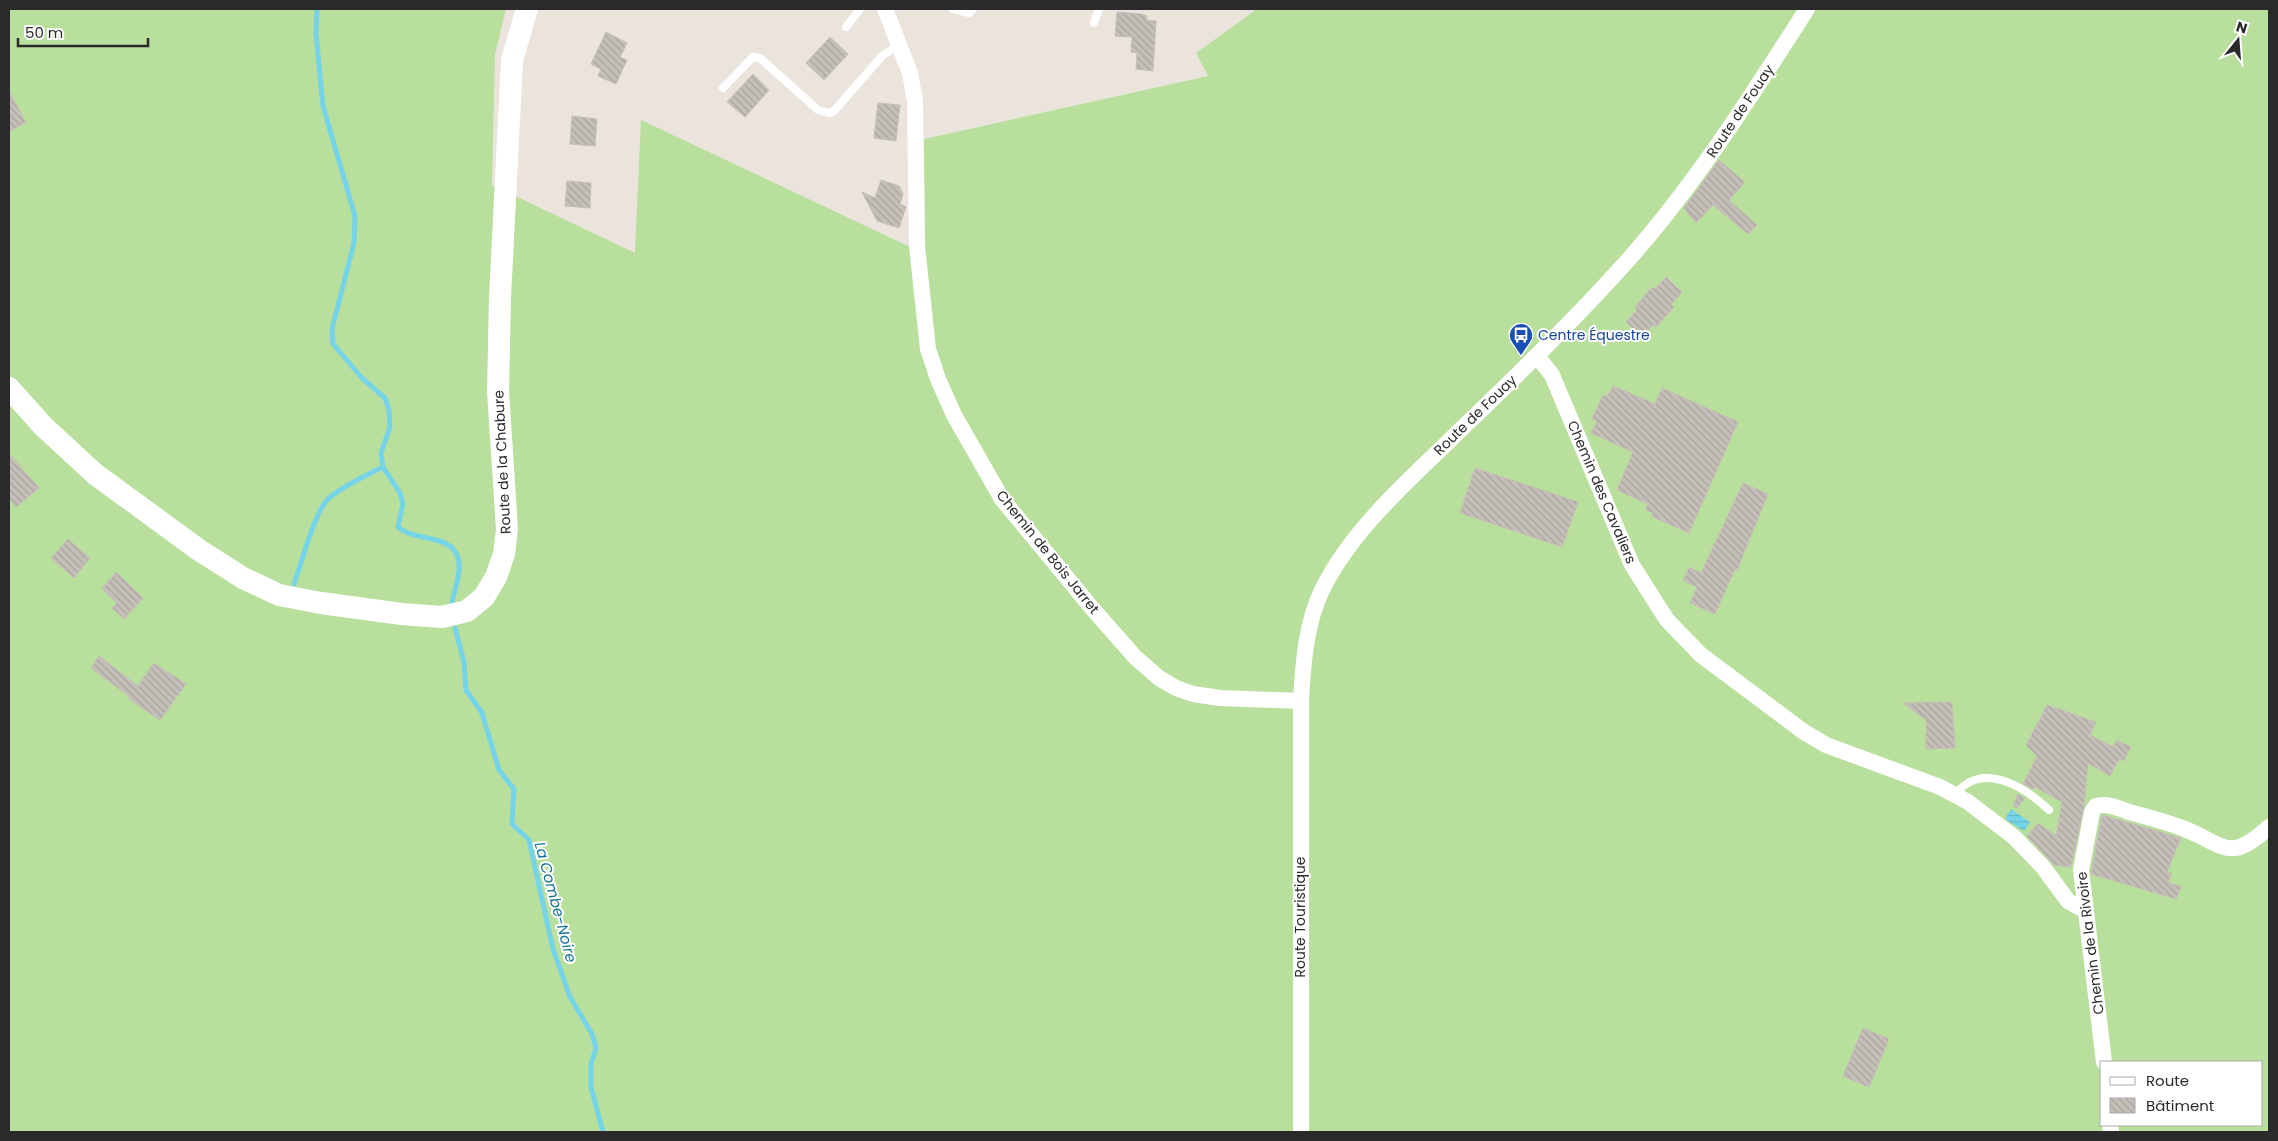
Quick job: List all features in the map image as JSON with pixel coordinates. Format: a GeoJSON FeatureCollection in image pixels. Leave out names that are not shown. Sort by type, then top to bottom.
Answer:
{"type":"FeatureCollection","features":[{"type":"Feature","properties":{"kind":"main road","name":"Route de la Chabure"},"geometry":{"type":"LineString","coordinates":[[9,388],[43,426],[95,474],[199,550],[243,578],[279,594],[322,603],[402,614],[442,617],[467,611],[484,597],[496,577],[504,554],[507,529],[498,391],[500,298],[512,60],[527,9]]}},
{"type":"Feature","properties":{"kind":"street","name":"Chemin de Bois Jarret"},"geometry":{"type":"LineString","coordinates":[[885,9],[910,73],[915,101],[917,246],[928,349],[938,380],[954,415],[1002,499],[1091,607],[1135,657],[1159,678],[1176,688],[1193,694],[1220,698],[1300,701]]}},
{"type":"Feature","properties":{"kind":"street","name":"Route de Fouay"},"geometry":{"type":"LineString","coordinates":[[1300,701],[1302,676],[1312,616],[1322,591],[1336,565],[1350,545],[1412,478],[1537,356],[1670,211],[1735,121],[1807,9]]}},
{"type":"Feature","properties":{"kind":"street","name":"Chemin des Cavaliers"},"geometry":{"type":"LineString","coordinates":[[1537,356],[1552,375],[1632,565],[1667,620],[1701,655],[1804,732],[1826,745],[1919,779],[1955,795],[1989,817],[2044,867],[2068,901],[2084,910]]}},
{"type":"Feature","properties":{"kind":"street","name":"Route Touristique"},"geometry":{"type":"LineString","coordinates":[[1300,701],[1301,1132]]}},
{"type":"Feature","properties":{"kind":"street","name":"Chemin de la Rivoire"},"geometry":{"type":"LineString","coordinates":[[2104,1061],[2084,910],[2081,859],[2092,812],[2096,806],[2109,805],[2185,829],[2214,845],[2229,848],[2240,848],[2253,842],[2269,827]]}},
{"type":"Feature","properties":{"kind":"lane"},"geometry":{"type":"LineString","coordinates":[[846,27],[860,9]]}},
{"type":"Feature","properties":{"kind":"lane"},"geometry":{"type":"LineString","coordinates":[[953,9],[962,13],[969,13],[972,10]]}},
{"type":"Feature","properties":{"kind":"lane"},"geometry":{"type":"LineString","coordinates":[[1094,23],[1099,9]]}},
{"type":"Feature","properties":{"kind":"lane"},"geometry":{"type":"LineString","coordinates":[[723,88],[747,61],[753,57],[760,58],[818,110],[829,113],[834,110],[882,56],[899,45]]}},
{"type":"Feature","properties":{"kind":"lane"},"geometry":{"type":"LineString","coordinates":[[1955,795],[1963,787],[1977,781],[2003,780],[2031,793],[2049,810]]}},
{"type":"Feature","properties":{"kind":"green space"},"geometry":{"type":"Polygon","coordinates":[[[9,9],[506,9],[495,54],[492,185],[635,253],[641,120],[925,254],[924,139],[1208,76],[1196,53],[1257,9],[2269,9],[2269,1132],[9,1132],[9,9]]]}},
{"type":"Feature","properties":{"kind":"water"},"geometry":{"type":"Polygon","coordinates":[[[2011,809],[2030,822],[2024,831],[2005,819],[2011,809]]]}},
{"type":"Feature","properties":{"kind":"building"},"geometry":{"type":"Polygon","coordinates":[[[1117,12],[1141,14],[1147,16],[1146,20],[1156,21],[1153,71],[1136,69],[1137,53],[1131,52],[1132,37],[1115,36],[1117,12]]]}},
{"type":"Feature","properties":{"kind":"building"},"geometry":{"type":"Polygon","coordinates":[[[606,32],[627,43],[620,57],[627,60],[616,84],[598,76],[601,69],[591,64],[606,32]]]}},
{"type":"Feature","properties":{"kind":"building"},"geometry":{"type":"Polygon","coordinates":[[[830,37],[848,54],[824,80],[806,63],[830,37]]]}},
{"type":"Feature","properties":{"kind":"building"},"geometry":{"type":"Polygon","coordinates":[[[753,74],[769,90],[745,117],[727,102],[753,74]]]}},
{"type":"Feature","properties":{"kind":"building"},"geometry":{"type":"Polygon","coordinates":[[[9,91],[26,122],[9,132],[9,91]]]}},
{"type":"Feature","properties":{"kind":"building"},"geometry":{"type":"Polygon","coordinates":[[[878,103],[900,105],[896,141],[874,138],[878,103]]]}},
{"type":"Feature","properties":{"kind":"building"},"geometry":{"type":"Polygon","coordinates":[[[572,116],[597,119],[595,146],[570,144],[572,116]]]}},
{"type":"Feature","properties":{"kind":"building"},"geometry":{"type":"Polygon","coordinates":[[[1719,160],[1745,182],[1729,200],[1757,225],[1748,234],[1713,205],[1696,223],[1684,208],[1719,160]]]}},
{"type":"Feature","properties":{"kind":"building"},"geometry":{"type":"Polygon","coordinates":[[[881,180],[899,186],[903,194],[900,204],[906,207],[899,228],[877,221],[862,192],[875,198],[881,180]]]}},
{"type":"Feature","properties":{"kind":"building"},"geometry":{"type":"Polygon","coordinates":[[[567,181],[591,183],[590,208],[565,206],[567,181]]]}},
{"type":"Feature","properties":{"kind":"building"},"geometry":{"type":"Polygon","coordinates":[[[1666,277],[1682,292],[1671,304],[1674,307],[1656,327],[1653,325],[1642,337],[1626,322],[1637,310],[1635,307],[1652,287],[1655,289],[1666,277]]]}},
{"type":"Feature","properties":{"kind":"building"},"geometry":{"type":"Polygon","coordinates":[[[1613,386],[1655,404],[1662,388],[1738,422],[1689,533],[1651,516],[1653,513],[1645,510],[1648,504],[1617,490],[1633,452],[1591,433],[1597,421],[1592,419],[1603,395],[1607,397],[1613,386]]]}},
{"type":"Feature","properties":{"kind":"building"},"geometry":{"type":"Polygon","coordinates":[[[9,453],[39,488],[16,507],[9,499],[9,453]]]}},
{"type":"Feature","properties":{"kind":"building"},"geometry":{"type":"Polygon","coordinates":[[[1475,468],[1578,502],[1562,547],[1460,513],[1475,468]]]}},
{"type":"Feature","properties":{"kind":"building"},"geometry":{"type":"Polygon","coordinates":[[[1743,483],[1768,494],[1737,570],[1735,569],[1715,614],[1690,603],[1697,587],[1683,580],[1689,567],[1701,573],[1743,483]]]}},
{"type":"Feature","properties":{"kind":"building"},"geometry":{"type":"Polygon","coordinates":[[[68,539],[90,558],[74,578],[51,558],[68,539]]]}},
{"type":"Feature","properties":{"kind":"building"},"geometry":{"type":"Polygon","coordinates":[[[116,572],[143,598],[124,619],[112,608],[117,603],[102,589],[116,572]]]}},
{"type":"Feature","properties":{"kind":"building"},"geometry":{"type":"Polygon","coordinates":[[[99,656],[138,686],[154,663],[186,684],[160,720],[129,699],[130,697],[91,668],[99,656]]]}},
{"type":"Feature","properties":{"kind":"building"},"geometry":{"type":"Polygon","coordinates":[[[1952,702],[1955,748],[1926,749],[1926,720],[1903,703],[1952,702]]]}},
{"type":"Feature","properties":{"kind":"building"},"geometry":{"type":"Polygon","coordinates":[[[2047,705],[2096,722],[2090,735],[2113,747],[2117,740],[2131,747],[2124,761],[2119,759],[2110,776],[2088,763],[2084,807],[2071,867],[2054,865],[2027,836],[2038,823],[2056,836],[2062,802],[2035,787],[2033,789],[2023,784],[2037,756],[2026,745],[2047,705]]]}},
{"type":"Feature","properties":{"kind":"building"},"geometry":{"type":"Polygon","coordinates":[[[2018,794],[2025,798],[2017,808],[2013,805],[2018,794]]]}},
{"type":"Feature","properties":{"kind":"building"},"geometry":{"type":"Polygon","coordinates":[[[2102,815],[2181,838],[2167,872],[2172,874],[2168,882],[2181,887],[2176,899],[2091,874],[2102,815]]]}},
{"type":"Feature","properties":{"kind":"building"},"geometry":{"type":"Polygon","coordinates":[[[1863,1028],[1889,1039],[1869,1087],[1843,1076],[1863,1028]]]}},
{"type":"Feature","properties":{"kind":"waterway","name":"La Combe-Noire"},"geometry":{"type":"LineString","coordinates":[[317,9],[316,34],[323,106],[355,216],[354,243],[332,329],[333,344],[362,378],[385,398],[389,410],[390,427],[381,453],[383,467],[400,493],[403,504],[398,527],[414,535],[442,542],[450,546],[456,553],[459,567],[452,605]]}},
{"type":"Feature","properties":{"kind":"waterway"},"geometry":{"type":"LineString","coordinates":[[294,584],[309,538],[324,504],[342,489],[383,467]]}},
{"type":"Feature","properties":{"kind":"waterway","name":"La Combe-Noire"},"geometry":{"type":"LineString","coordinates":[[455,628],[464,662],[466,690],[482,713],[499,770],[514,789],[512,824],[529,840],[553,949],[570,997],[592,1034],[596,1048],[591,1064],[591,1087],[603,1132]]}},
{"type":"Feature","properties":{"kind":"place","name":"Centre Équestre"},"geometry":{"type":"Point","coordinates":[1521,356]}}]}
